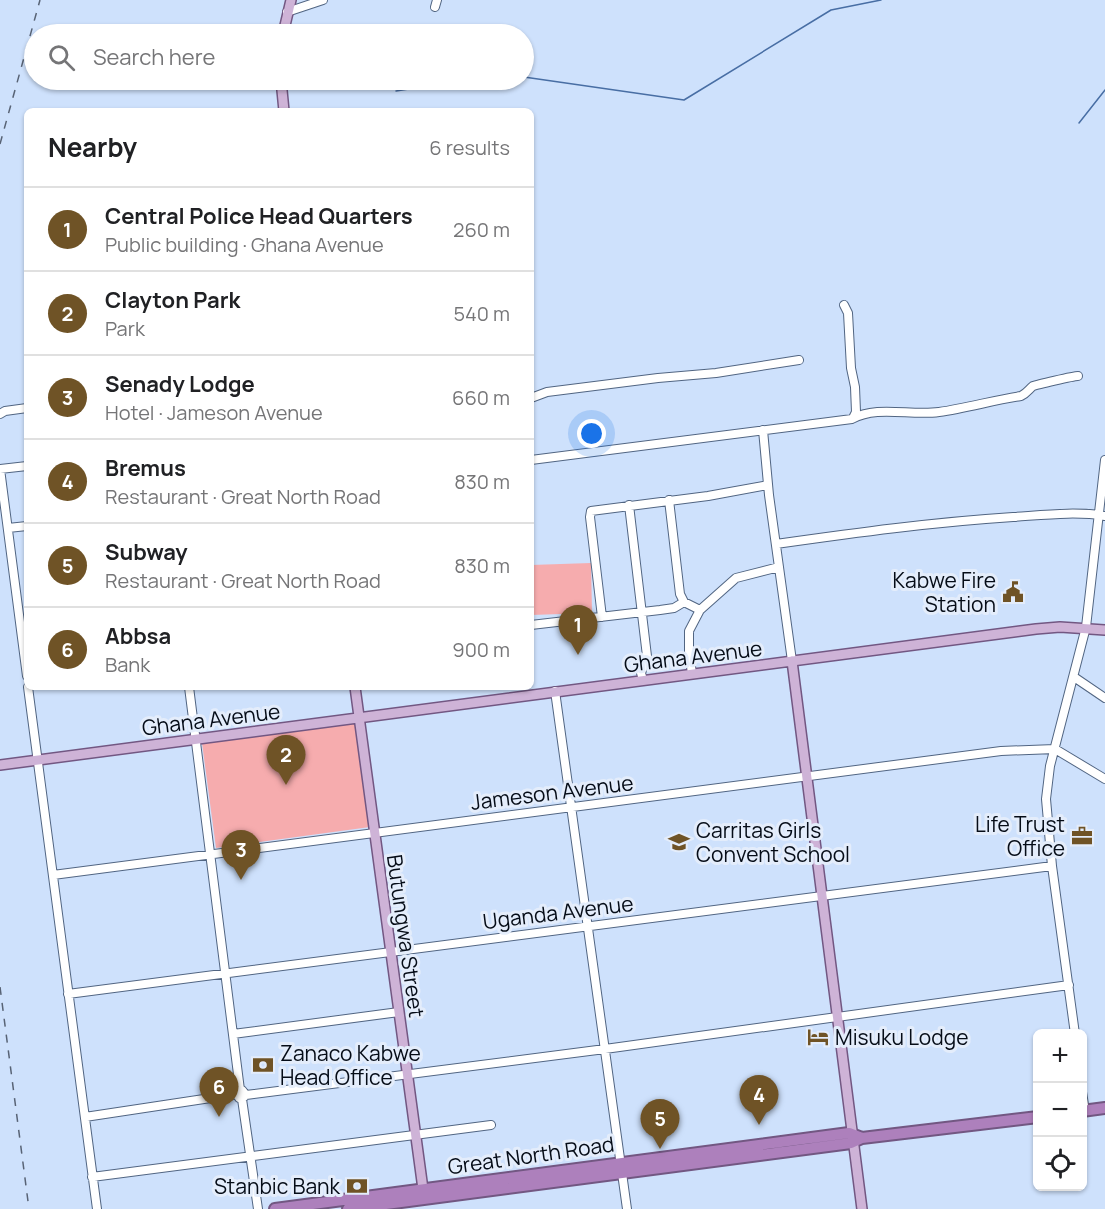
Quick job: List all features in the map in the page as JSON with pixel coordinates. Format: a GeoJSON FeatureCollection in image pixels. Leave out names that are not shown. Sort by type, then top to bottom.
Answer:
{"type":"FeatureCollection","features":[{"type":"Feature","properties":{"kind":"highway"},"geometry":{"type":"LineString","coordinates":[[1087,1111],[1105,1108]]}},
{"type":"Feature","properties":{"kind":"highway","name":"Great North Road"},"geometry":{"type":"LineString","coordinates":[[275,1209],[424,1199],[525,1181],[621,1168],[1033,1118]]}},
{"type":"Feature","properties":{"kind":"main road"},"geometry":{"type":"LineString","coordinates":[[285,24],[291,0]]}},
{"type":"Feature","properties":{"kind":"main road"},"geometry":{"type":"LineString","coordinates":[[282,90],[284,108]]}},
{"type":"Feature","properties":{"kind":"main road","name":"Ghana Avenue"},"geometry":{"type":"LineString","coordinates":[[0,765],[1036,629],[1086,627],[1105,630]]}},
{"type":"Feature","properties":{"kind":"main road"},"geometry":{"type":"LineString","coordinates":[[792,661],[837,1017],[856,1138],[862,1209]]}},
{"type":"Feature","properties":{"kind":"main road","name":"Butungwa Street"},"geometry":{"type":"LineString","coordinates":[[355,690],[424,1199]]}},
{"type":"Feature","properties":{"kind":"street"},"geometry":{"type":"LineString","coordinates":[[287,12],[322,0]]}},
{"type":"Feature","properties":{"kind":"street"},"geometry":{"type":"LineString","coordinates":[[844,305],[849,313],[850,368],[855,387],[856,412],[852,419]]}},
{"type":"Feature","properties":{"kind":"street"},"geometry":{"type":"LineString","coordinates":[[534,397],[547,392],[716,373],[799,360]]}},
{"type":"Feature","properties":{"kind":"street"},"geometry":{"type":"LineString","coordinates":[[534,460],[852,419],[875,411],[910,414],[954,409],[1021,396],[1029,392],[1032,386],[1078,376]]}},
{"type":"Feature","properties":{"kind":"street"},"geometry":{"type":"LineString","coordinates":[[2,411],[24,408]]}},
{"type":"Feature","properties":{"kind":"street"},"geometry":{"type":"LineString","coordinates":[[763,430],[768,485],[792,661]]}},
{"type":"Feature","properties":{"kind":"street"},"geometry":{"type":"LineString","coordinates":[[1074,1029],[1052,866],[1046,799],[1050,766],[1086,627],[1102,515],[1105,460]]}},
{"type":"Feature","properties":{"kind":"street"},"geometry":{"type":"LineString","coordinates":[[24,466],[0,469],[24,635]]}},
{"type":"Feature","properties":{"kind":"street"},"geometry":{"type":"LineString","coordinates":[[602,617],[590,514],[594,510],[708,496],[768,485]]}},
{"type":"Feature","properties":{"kind":"street"},"geometry":{"type":"LineString","coordinates":[[669,500],[680,594],[684,602],[699,610]]}},
{"type":"Feature","properties":{"kind":"street"},"geometry":{"type":"LineString","coordinates":[[629,505],[647,656],[641,673],[643,680]]}},
{"type":"Feature","properties":{"kind":"street"},"geometry":{"type":"LineString","coordinates":[[776,544],[993,518],[1102,515]]}},
{"type":"Feature","properties":{"kind":"street"},"geometry":{"type":"LineString","coordinates":[[8,528],[24,526]]}},
{"type":"Feature","properties":{"kind":"street"},"geometry":{"type":"LineString","coordinates":[[692,674],[689,651],[690,631],[699,610],[736,578],[779,567]]}},
{"type":"Feature","properties":{"kind":"street"},"geometry":{"type":"LineString","coordinates":[[534,625],[674,608],[684,602]]}},
{"type":"Feature","properties":{"kind":"street"},"geometry":{"type":"LineString","coordinates":[[1074,678],[1105,698]]}},
{"type":"Feature","properties":{"kind":"street"},"geometry":{"type":"LineString","coordinates":[[28,690],[97,1209]]}},
{"type":"Feature","properties":{"kind":"street"},"geometry":{"type":"LineString","coordinates":[[189,690],[241,1095],[258,1209]]}},
{"type":"Feature","properties":{"kind":"street"},"geometry":{"type":"LineString","coordinates":[[555,691],[627,1209]]}},
{"type":"Feature","properties":{"kind":"street"},"geometry":{"type":"LineString","coordinates":[[1055,749],[1105,779]]}},
{"type":"Feature","properties":{"kind":"street","name":"Jameson Avenue"},"geometry":{"type":"LineString","coordinates":[[53,875],[1001,751],[1055,749]]}},
{"type":"Feature","properties":{"kind":"street","name":"Uganda Avenue"},"geometry":{"type":"LineString","coordinates":[[69,994],[1052,866]]}},
{"type":"Feature","properties":{"kind":"street"},"geometry":{"type":"LineString","coordinates":[[85,1117],[1069,985]]}},
{"type":"Feature","properties":{"kind":"street"},"geometry":{"type":"LineString","coordinates":[[233,1034],[399,1012]]}},
{"type":"Feature","properties":{"kind":"street"},"geometry":{"type":"LineString","coordinates":[[92,1176],[491,1125]]}},
{"type":"Feature","properties":{"kind":"shaded area"},"geometry":{"type":"Polygon","coordinates":[[[591,563],[592,613],[534,615],[534,565],[591,563]]]}},
{"type":"Feature","properties":{"kind":"shaded area"},"geometry":{"type":"Polygon","coordinates":[[[356,722],[370,827],[216,848],[202,743],[356,722]]]}},
{"type":"Feature","properties":{"kind":"waterway"},"geometry":{"type":"LineString","coordinates":[[534,78],[684,100],[831,10],[881,0]]}},
{"type":"Feature","properties":{"kind":"waterway"},"geometry":{"type":"LineString","coordinates":[[396,91],[402,90]]}},
{"type":"Feature","properties":{"kind":"waterway"},"geometry":{"type":"LineString","coordinates":[[1079,123],[1105,90]]}},
{"type":"Feature","properties":{"kind":"railway"},"geometry":{"type":"LineString","coordinates":[[33,24],[40,0]]}},
{"type":"Feature","properties":{"kind":"railway"},"geometry":{"type":"LineString","coordinates":[[0,144],[24,58]]}},
{"type":"Feature","properties":{"kind":"railway"},"geometry":{"type":"LineString","coordinates":[[0,987],[29,1209]]}},
{"type":"Feature","properties":{"kind":"place","name":"Kabwe Fire Station"},"geometry":{"type":"Point","coordinates":[1013,592]}},
{"type":"Feature","properties":{"kind":"place","name":"Central Police Head Quarters"},"geometry":{"type":"Point","coordinates":[578,655]}},
{"type":"Feature","properties":{"kind":"place","name":"Clayton Park"},"geometry":{"type":"Point","coordinates":[286,785]}},
{"type":"Feature","properties":{"kind":"place","name":"Life Trust Office"},"geometry":{"type":"Point","coordinates":[1082,836]}},
{"type":"Feature","properties":{"kind":"place","name":"Carritas Girls Convent School"},"geometry":{"type":"Point","coordinates":[679,842]}},
{"type":"Feature","properties":{"kind":"place","name":"Senady Lodge"},"geometry":{"type":"Point","coordinates":[241,880]}},
{"type":"Feature","properties":{"kind":"place","name":"Misuku Lodge"},"geometry":{"type":"Point","coordinates":[818,1037]}},
{"type":"Feature","properties":{"kind":"place","name":"Zanaco Kabwe Head Office"},"geometry":{"type":"Point","coordinates":[263,1065]}},
{"type":"Feature","properties":{"kind":"place","name":"Abbsa"},"geometry":{"type":"Point","coordinates":[219,1117]}},
{"type":"Feature","properties":{"kind":"place","name":"Bremus"},"geometry":{"type":"Point","coordinates":[759,1125]}},
{"type":"Feature","properties":{"kind":"place","name":"Subway"},"geometry":{"type":"Point","coordinates":[660,1149]}},
{"type":"Feature","properties":{"kind":"place","name":"Stanbic Bank"},"geometry":{"type":"Point","coordinates":[357,1186]}}]}
